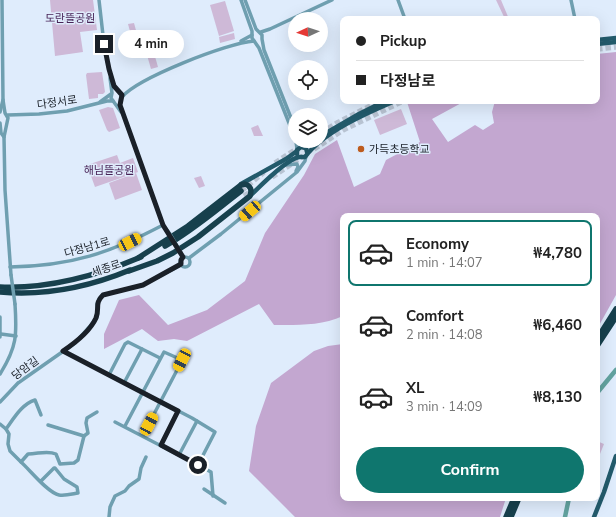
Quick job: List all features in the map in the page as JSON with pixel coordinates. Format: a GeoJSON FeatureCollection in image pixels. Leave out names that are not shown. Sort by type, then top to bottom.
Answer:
{"type":"FeatureCollection","features":[{"type":"Feature","properties":{"kind":"highway","name":"세종로"},"geometry":{"type":"LineString","coordinates":[[0,286],[10,287],[38,285],[84,278],[104,272],[138,258],[244,192]]}},
{"type":"Feature","properties":{"kind":"highway","name":"세종로"},"geometry":{"type":"LineString","coordinates":[[0,294],[20,295],[62,290],[86,285],[157,261],[198,237],[244,192]]}},
{"type":"Feature","properties":{"kind":"highway"},"geometry":{"type":"LineString","coordinates":[[600,334],[616,309]]}},
{"type":"Feature","properties":{"kind":"highway"},"geometry":{"type":"LineString","coordinates":[[600,341],[616,317]]}},
{"type":"Feature","properties":{"kind":"highway"},"geometry":{"type":"LineString","coordinates":[[506,517],[513,501]]}},
{"type":"Feature","properties":{"kind":"highway"},"geometry":{"type":"LineString","coordinates":[[511,517],[518,501]]}},
{"type":"Feature","properties":{"kind":"main road"},"geometry":{"type":"LineString","coordinates":[[600,40],[616,38]]}},
{"type":"Feature","properties":{"kind":"main road"},"geometry":{"type":"LineString","coordinates":[[600,44],[616,42]]}},
{"type":"Feature","properties":{"kind":"main road"},"geometry":{"type":"LineString","coordinates":[[328,132],[379,104]]}},
{"type":"Feature","properties":{"kind":"main road"},"geometry":{"type":"LineString","coordinates":[[244,192],[265,181],[284,165],[307,154],[338,129],[389,104]]}},
{"type":"Feature","properties":{"kind":"main road"},"geometry":{"type":"LineString","coordinates":[[304,148],[307,154]]}},
{"type":"Feature","properties":{"kind":"main road"},"geometry":{"type":"LineString","coordinates":[[244,192],[297,150],[300,157]]}},
{"type":"Feature","properties":{"kind":"main road"},"geometry":{"type":"LineString","coordinates":[[600,500],[616,456]]}},
{"type":"Feature","properties":{"kind":"main road"},"geometry":{"type":"LineString","coordinates":[[594,517],[600,501]]}},
{"type":"Feature","properties":{"kind":"street"},"geometry":{"type":"LineString","coordinates":[[0,374],[12,351],[16,336],[15,304],[10,268],[5,190],[4,137],[7,117],[3,100],[2,0]]}},
{"type":"Feature","properties":{"kind":"street"},"geometry":{"type":"LineString","coordinates":[[99,0],[104,44],[109,69],[112,94],[111,98],[125,118]]}},
{"type":"Feature","properties":{"kind":"street"},"geometry":{"type":"LineString","coordinates":[[241,0],[254,41],[260,48],[288,122]]}},
{"type":"Feature","properties":{"kind":"street"},"geometry":{"type":"LineString","coordinates":[[245,0],[254,24],[261,35],[264,50],[288,110]]}},
{"type":"Feature","properties":{"kind":"street"},"geometry":{"type":"LineString","coordinates":[[97,103],[121,99],[126,93],[139,85],[188,61],[237,44],[254,41],[258,42],[261,35],[270,29],[332,0]]}},
{"type":"Feature","properties":{"kind":"street"},"geometry":{"type":"LineString","coordinates":[[398,0],[404,16]]}},
{"type":"Feature","properties":{"kind":"street"},"geometry":{"type":"LineString","coordinates":[[571,0],[574,16]]}},
{"type":"Feature","properties":{"kind":"street"},"geometry":{"type":"LineString","coordinates":[[237,44],[252,34],[261,35]]}},
{"type":"Feature","properties":{"kind":"street"},"geometry":{"type":"LineString","coordinates":[[109,69],[120,93],[125,118],[163,225],[182,255],[189,258]]}},
{"type":"Feature","properties":{"kind":"street"},"geometry":{"type":"LineString","coordinates":[[97,103],[118,91],[139,85]]}},
{"type":"Feature","properties":{"kind":"street"},"geometry":{"type":"LineString","coordinates":[[3,100],[0,113],[7,117]]}},
{"type":"Feature","properties":{"kind":"street","name":"다정서로"},"geometry":{"type":"LineString","coordinates":[[7,117],[67,111],[97,103]]}},
{"type":"Feature","properties":{"kind":"street"},"geometry":{"type":"LineString","coordinates":[[4,137],[1,133],[0,123],[3,123],[7,117]]}},
{"type":"Feature","properties":{"kind":"street"},"geometry":{"type":"LineString","coordinates":[[189,258],[221,234],[300,169],[307,154]]}},
{"type":"Feature","properties":{"kind":"street"},"geometry":{"type":"LineString","coordinates":[[295,173],[301,164],[300,157]]}},
{"type":"Feature","properties":{"kind":"street"},"geometry":{"type":"LineString","coordinates":[[284,165],[297,164],[298,167],[295,173]]}},
{"type":"Feature","properties":{"kind":"street","name":"다정남1로"},"geometry":{"type":"LineString","coordinates":[[10,268],[41,266],[100,254],[130,242],[163,225]]}},
{"type":"Feature","properties":{"kind":"street"},"geometry":{"type":"LineString","coordinates":[[182,255],[181,264],[184,267],[189,265],[189,258]]}},
{"type":"Feature","properties":{"kind":"street","name":"당암길"},"geometry":{"type":"LineString","coordinates":[[0,402],[18,383],[75,343],[97,316],[97,304],[103,295],[143,285],[181,264]]}},
{"type":"Feature","properties":{"kind":"street"},"geometry":{"type":"LineString","coordinates":[[0,317],[0,335],[16,336]]}},
{"type":"Feature","properties":{"kind":"street"},"geometry":{"type":"LineString","coordinates":[[109,375],[128,342],[160,358]]}},
{"type":"Feature","properties":{"kind":"street"},"geometry":{"type":"LineString","coordinates":[[124,384],[142,349]]}},
{"type":"Feature","properties":{"kind":"street"},"geometry":{"type":"LineString","coordinates":[[63,351],[197,421],[215,432],[198,465]]}},
{"type":"Feature","properties":{"kind":"street"},"geometry":{"type":"LineString","coordinates":[[125,426],[164,352],[182,360]]}},
{"type":"Feature","properties":{"kind":"street"},"geometry":{"type":"LineString","coordinates":[[143,436],[186,353]]}},
{"type":"Feature","properties":{"kind":"street"},"geometry":{"type":"LineString","coordinates":[[6,429],[19,412],[30,402],[36,400],[41,415]]}},
{"type":"Feature","properties":{"kind":"street"},"geometry":{"type":"LineString","coordinates":[[161,445],[178,411]]}},
{"type":"Feature","properties":{"kind":"street"},"geometry":{"type":"LineString","coordinates":[[41,481],[60,464],[74,463],[78,460],[84,436],[88,434],[86,423],[87,418],[97,412]]}},
{"type":"Feature","properties":{"kind":"street"},"geometry":{"type":"LineString","coordinates":[[179,455],[197,421]]}},
{"type":"Feature","properties":{"kind":"street"},"geometry":{"type":"LineString","coordinates":[[115,422],[211,472],[213,496]]}},
{"type":"Feature","properties":{"kind":"street"},"geometry":{"type":"LineString","coordinates":[[0,424],[9,434],[8,444],[10,451],[53,492],[59,494],[78,493],[77,487],[64,479],[54,468]]}},
{"type":"Feature","properties":{"kind":"street"},"geometry":{"type":"LineString","coordinates":[[48,425],[84,436]]}},
{"type":"Feature","properties":{"kind":"street"},"geometry":{"type":"LineString","coordinates":[[21,462],[28,454],[37,454],[48,451],[56,454],[60,464]]}},
{"type":"Feature","properties":{"kind":"street"},"geometry":{"type":"LineString","coordinates":[[109,517],[110,507],[115,496],[139,479],[141,468],[146,457]]}},
{"type":"Feature","properties":{"kind":"street"},"geometry":{"type":"LineString","coordinates":[[204,489],[225,503]]}},
{"type":"Feature","properties":{"kind":"green space","name":"도란뜰공원"},"geometry":{"type":"Polygon","coordinates":[[[50,0],[93,0],[97,30],[80,32],[83,52],[55,56],[50,0]]]}},
{"type":"Feature","properties":{"kind":"green space"},"geometry":{"type":"Polygon","coordinates":[[[496,0],[501,0],[508,16],[504,16],[496,0]]]}},
{"type":"Feature","properties":{"kind":"green space"},"geometry":{"type":"Polygon","coordinates":[[[225,1],[234,31],[219,36],[210,5],[225,1]]]}},
{"type":"Feature","properties":{"kind":"green space"},"geometry":{"type":"Polygon","coordinates":[[[134,23],[137,34],[131,35],[128,24],[134,23]]]}},
{"type":"Feature","properties":{"kind":"green space"},"geometry":{"type":"Polygon","coordinates":[[[234,33],[235,39],[220,43],[219,37],[234,33]]]}},
{"type":"Feature","properties":{"kind":"green space"},"geometry":{"type":"Polygon","coordinates":[[[154,53],[158,67],[151,69],[147,55],[154,53]]]}},
{"type":"Feature","properties":{"kind":"green space"},"geometry":{"type":"Polygon","coordinates":[[[102,72],[105,92],[103,94],[98,94],[98,98],[89,99],[86,75],[87,73],[102,72]]]}},
{"type":"Feature","properties":{"kind":"green space"},"geometry":{"type":"Polygon","coordinates":[[[108,107],[113,108],[120,128],[109,132],[99,110],[108,107]]]}},
{"type":"Feature","properties":{"kind":"green space"},"geometry":{"type":"Polygon","coordinates":[[[401,109],[407,124],[380,135],[374,120],[401,109]]]}},
{"type":"Feature","properties":{"kind":"green space"},"geometry":{"type":"Polygon","coordinates":[[[258,125],[263,136],[254,136],[251,128],[258,125]]]}},
{"type":"Feature","properties":{"kind":"green space","name":"해님뜰공원"},"geometry":{"type":"Polygon","coordinates":[[[117,155],[120,163],[133,158],[138,172],[95,187],[87,165],[117,155]]]}},
{"type":"Feature","properties":{"kind":"green space"},"geometry":{"type":"Polygon","coordinates":[[[136,173],[142,190],[115,200],[109,183],[136,173]]]}},
{"type":"Feature","properties":{"kind":"green space"},"geometry":{"type":"Polygon","coordinates":[[[201,176],[205,186],[199,188],[194,178],[201,176]]]}},
{"type":"Feature","properties":{"kind":"green space"},"geometry":{"type":"Polygon","coordinates":[[[600,442],[604,444],[600,454],[600,442]]]}},
{"type":"Feature","properties":{"kind":"shaded area"},"geometry":{"type":"Polygon","coordinates":[[[616,52],[616,295],[600,324],[600,213],[340,213],[340,317],[318,323],[274,325],[259,304],[187,341],[174,339],[158,341],[142,329],[104,349],[104,334],[119,300],[139,295],[168,325],[207,310],[245,281],[265,233],[304,175],[315,154],[324,148],[328,148],[328,146],[337,140],[354,187],[380,174],[386,160],[420,142],[408,104],[460,104],[432,119],[448,142],[475,125],[483,130],[494,123],[492,112],[494,104],[600,104],[600,54],[616,52]]]}},
{"type":"Feature","properties":{"kind":"shaded area"},"geometry":{"type":"Polygon","coordinates":[[[340,344],[340,501],[505,501],[500,517],[295,517],[249,471],[256,426],[271,383],[314,351],[328,346],[340,344]]]}},
{"type":"Feature","properties":{"kind":"waterway"},"geometry":{"type":"LineString","coordinates":[[600,389],[616,370]]}},
{"type":"Feature","properties":{"kind":"waterway"},"geometry":{"type":"LineString","coordinates":[[565,517],[568,501]]}},
{"type":"Feature","properties":{"kind":"tunnel"},"geometry":{"type":"LineString","coordinates":[[600,49],[616,47]]}},
{"type":"Feature","properties":{"kind":"tunnel"},"geometry":{"type":"LineString","coordinates":[[328,129],[374,104]]}},
{"type":"Feature","properties":{"kind":"tunnel"},"geometry":{"type":"LineString","coordinates":[[314,149],[343,130],[397,104]]}},
{"type":"Feature","properties":{"kind":"tunnel"},"geometry":{"type":"LineString","coordinates":[[275,163],[298,148]]}},
{"type":"Feature","properties":{"kind":"tunnel"},"geometry":{"type":"LineString","coordinates":[[272,177],[303,156]]}},
{"type":"Feature","properties":{"kind":"tunnel"},"geometry":{"type":"LineString","coordinates":[[241,191],[264,172]]}},
{"type":"Feature","properties":{"kind":"tunnel"},"geometry":{"type":"LineString","coordinates":[[244,196],[254,190]]}},
{"type":"Feature","properties":{"kind":"place","name":"가득초등학교"},"geometry":{"type":"Point","coordinates":[361,149]}},
{"type":"Feature","properties":{"kind":"route"},"geometry":{"type":"LineString","coordinates":[[104,44],[114,86],[122,95],[120,105],[163,225],[182,253],[183,257],[180,262],[181,264],[143,285],[103,295],[97,304],[97,316],[92,324],[75,343],[63,351],[178,411],[161,445],[198,465]]}}]}
